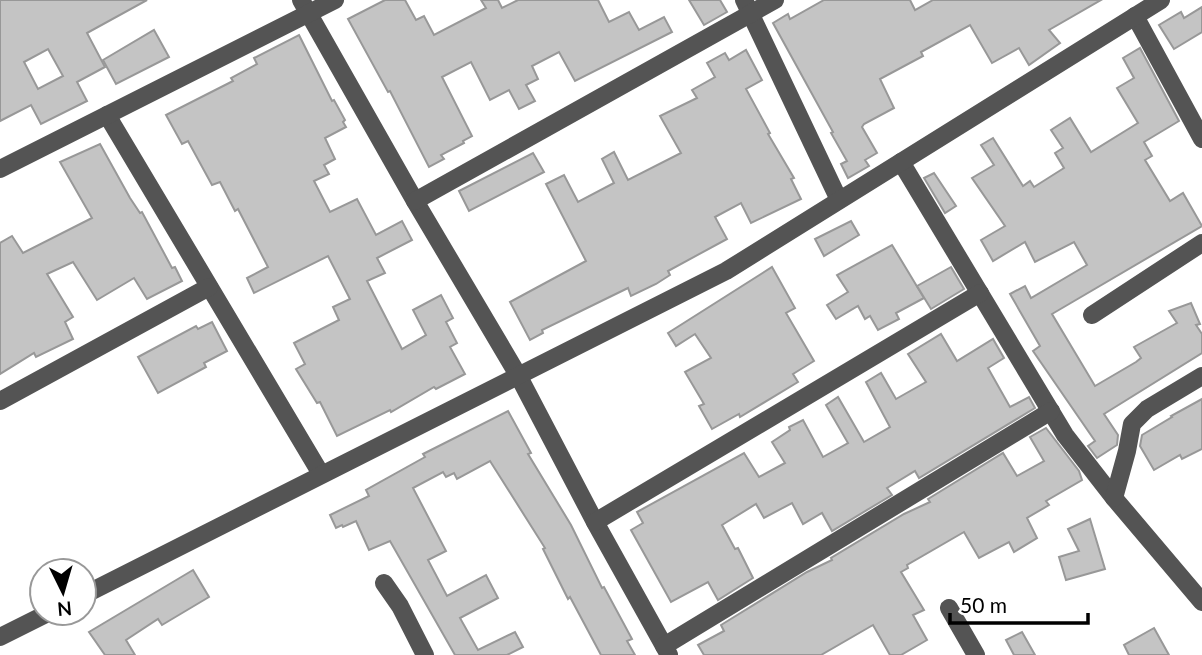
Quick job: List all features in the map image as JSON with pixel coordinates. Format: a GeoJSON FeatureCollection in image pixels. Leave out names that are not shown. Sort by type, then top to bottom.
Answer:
{"type":"FeatureCollection","features":[{"type":"Feature","properties":{"kind":"street"},"geometry":{"type":"LineString","coordinates":[[0,170],[305,7],[335,0]]}},
{"type":"Feature","properties":{"kind":"street"},"geometry":{"type":"LineString","coordinates":[[415,201],[748,7],[775,0]]}},
{"type":"Feature","properties":{"kind":"street"},"geometry":{"type":"LineString","coordinates":[[98,588],[726,271],[1161,0]]}},
{"type":"Feature","properties":{"kind":"street"},"geometry":{"type":"LineString","coordinates":[[305,7],[518,375],[666,651],[1051,411]]}},
{"type":"Feature","properties":{"kind":"street"},"geometry":{"type":"LineString","coordinates":[[748,7],[839,200]]}},
{"type":"Feature","properties":{"kind":"street"},"geometry":{"type":"LineString","coordinates":[[1135,16],[1197,117],[1202,139]]}},
{"type":"Feature","properties":{"kind":"street"},"geometry":{"type":"LineString","coordinates":[[107,115],[321,474]]}},
{"type":"Feature","properties":{"kind":"street"},"geometry":{"type":"LineString","coordinates":[[901,162],[1065,435],[1202,602]]}},
{"type":"Feature","properties":{"kind":"street"},"geometry":{"type":"LineString","coordinates":[[1092,315],[1202,243]]}},
{"type":"Feature","properties":{"kind":"street"},"geometry":{"type":"LineString","coordinates":[[0,401],[209,287]]}},
{"type":"Feature","properties":{"kind":"street"},"geometry":{"type":"LineString","coordinates":[[595,522],[980,293]]}},
{"type":"Feature","properties":{"kind":"street"},"geometry":{"type":"LineString","coordinates":[[1114,498],[1132,424],[1147,409],[1202,376]]}},
{"type":"Feature","properties":{"kind":"street"},"geometry":{"type":"LineString","coordinates":[[384,583],[400,606],[425,655]]}},
{"type":"Feature","properties":{"kind":"street"},"geometry":{"type":"LineString","coordinates":[[949,608],[976,655]]}},
{"type":"Feature","properties":{"kind":"street"},"geometry":{"type":"LineString","coordinates":[[0,638],[28,623]]}},
{"type":"Feature","properties":{"kind":"building"},"geometry":{"type":"Polygon","coordinates":[[[0,0],[147,0],[87,33],[105,67],[77,82],[87,101],[41,124],[31,105],[0,121],[0,0]],[[48,49],[24,62],[38,89],[63,76],[48,49]]]}},
{"type":"Feature","properties":{"kind":"building"},"geometry":{"type":"Polygon","coordinates":[[[385,0],[405,0],[416,20],[424,16],[434,35],[486,8],[481,0],[498,0],[502,8],[518,0],[598,0],[609,22],[629,12],[639,30],[664,17],[672,32],[575,81],[559,52],[532,66],[538,79],[526,85],[535,101],[519,109],[509,90],[490,100],[471,62],[442,77],[472,136],[441,155],[444,159],[429,167],[390,91],[388,92],[348,19],[385,0]]]}},
{"type":"Feature","properties":{"kind":"building"},"geometry":{"type":"Polygon","coordinates":[[[689,0],[720,0],[727,12],[704,25],[689,0]]]}},
{"type":"Feature","properties":{"kind":"building"},"geometry":{"type":"Polygon","coordinates":[[[824,0],[910,0],[915,10],[933,0],[1101,0],[1049,30],[1060,43],[1029,65],[1019,48],[992,63],[970,25],[921,52],[923,56],[880,79],[894,108],[862,127],[877,153],[865,160],[869,166],[848,178],[841,164],[847,161],[831,133],[833,132],[773,23],[788,14],[790,19],[824,0]]]}},
{"type":"Feature","properties":{"kind":"building"},"geometry":{"type":"Polygon","coordinates":[[[1202,7],[1202,32],[1174,49],[1159,25],[1181,12],[1184,18],[1202,7]]]}},
{"type":"Feature","properties":{"kind":"building"},"geometry":{"type":"Polygon","coordinates":[[[154,30],[169,57],[116,84],[103,60],[154,30]]]}},
{"type":"Feature","properties":{"kind":"building"},"geometry":{"type":"Polygon","coordinates":[[[299,35],[332,101],[334,100],[345,120],[343,122],[346,127],[325,138],[335,159],[324,165],[329,174],[314,181],[330,212],[357,199],[376,235],[402,221],[412,240],[377,258],[385,273],[367,281],[402,349],[426,335],[413,310],[441,295],[453,318],[446,322],[457,343],[450,347],[465,374],[337,436],[320,402],[317,403],[296,369],[305,364],[294,343],[339,320],[333,307],[350,299],[328,256],[254,293],[247,278],[268,267],[238,209],[235,211],[220,182],[212,185],[188,141],[182,144],[166,115],[233,81],[231,78],[257,64],[254,58],[299,35]]]}},
{"type":"Feature","properties":{"kind":"building"},"geometry":{"type":"Polygon","coordinates":[[[1140,48],[1179,121],[1144,142],[1152,156],[1145,160],[1170,201],[1183,193],[1202,226],[1052,314],[1095,386],[1141,358],[1134,347],[1177,323],[1169,311],[1191,303],[1200,324],[1196,325],[1202,334],[1202,353],[1104,414],[1118,435],[1117,445],[1097,458],[1088,446],[1095,441],[1033,351],[1040,346],[1010,294],[1025,286],[1031,298],[1087,265],[1074,242],[1035,262],[1025,242],[993,261],[981,240],[1005,226],[972,178],[994,165],[981,145],[993,138],[1023,186],[1030,181],[1034,187],[1064,168],[1055,153],[1063,148],[1051,130],[1070,118],[1091,152],[1138,123],[1117,88],[1134,78],[1123,58],[1140,48]]]}},
{"type":"Feature","properties":{"kind":"building"},"geometry":{"type":"Polygon","coordinates":[[[746,50],[762,80],[746,89],[794,178],[791,179],[801,199],[751,223],[741,203],[715,217],[727,239],[668,271],[670,275],[656,284],[631,296],[628,288],[542,330],[543,333],[530,340],[510,302],[586,261],[546,184],[564,175],[578,202],[614,183],[602,159],[614,152],[628,180],[681,153],[660,116],[697,98],[692,90],[715,77],[707,63],[725,53],[729,60],[746,50]]]}},
{"type":"Feature","properties":{"kind":"building"},"geometry":{"type":"Polygon","coordinates":[[[100,144],[182,281],[147,299],[134,278],[97,300],[73,262],[47,274],[73,317],[65,322],[73,339],[36,357],[34,353],[0,374],[0,243],[12,236],[23,253],[92,218],[60,162],[100,144]]]}},
{"type":"Feature","properties":{"kind":"building"},"geometry":{"type":"Polygon","coordinates":[[[533,153],[544,172],[469,211],[459,191],[533,153]]]}},
{"type":"Feature","properties":{"kind":"building"},"geometry":{"type":"Polygon","coordinates":[[[934,173],[956,206],[945,213],[924,178],[934,173]]]}},
{"type":"Feature","properties":{"kind":"building"},"geometry":{"type":"Polygon","coordinates":[[[851,221],[859,235],[824,256],[815,239],[851,221]]]}},
{"type":"Feature","properties":{"kind":"building"},"geometry":{"type":"Polygon","coordinates":[[[892,245],[924,298],[896,313],[899,319],[878,330],[870,316],[865,319],[858,306],[836,319],[827,305],[848,292],[837,275],[892,245]]]}},
{"type":"Feature","properties":{"kind":"building"},"geometry":{"type":"Polygon","coordinates":[[[772,267],[795,308],[786,313],[814,361],[793,374],[798,382],[740,417],[739,414],[712,429],[699,406],[704,404],[685,372],[711,358],[695,334],[676,346],[668,333],[772,267]]]}},
{"type":"Feature","properties":{"kind":"building"},"geometry":{"type":"Polygon","coordinates":[[[951,267],[964,289],[931,309],[917,286],[951,267]]]}},
{"type":"Feature","properties":{"kind":"building"},"geometry":{"type":"Polygon","coordinates":[[[212,322],[227,351],[204,363],[206,367],[158,393],[138,357],[196,326],[198,329],[212,322]]]}},
{"type":"Feature","properties":{"kind":"building"},"geometry":{"type":"Polygon","coordinates":[[[941,334],[957,361],[993,339],[1004,358],[988,368],[1010,407],[1029,397],[1035,408],[919,478],[915,471],[887,488],[892,495],[832,531],[822,513],[803,524],[792,503],[764,518],[756,504],[722,525],[735,549],[738,548],[753,578],[718,600],[708,582],[671,602],[631,530],[643,523],[637,512],[744,453],[759,477],[785,463],[772,442],[790,430],[789,427],[803,420],[823,457],[848,443],[826,405],[838,397],[864,442],[890,427],[866,382],[881,373],[896,399],[926,382],[908,354],[941,334]]]}},
{"type":"Feature","properties":{"kind":"building"},"geometry":{"type":"Polygon","coordinates":[[[1202,399],[1202,449],[1182,459],[1180,455],[1154,470],[1140,446],[1142,435],[1202,399]]]}},
{"type":"Feature","properties":{"kind":"building"},"geometry":{"type":"Polygon","coordinates":[[[508,411],[531,453],[528,454],[571,525],[602,588],[604,587],[632,639],[627,641],[635,655],[601,655],[570,597],[568,599],[543,549],[545,548],[490,461],[457,479],[454,473],[446,477],[443,472],[413,488],[446,551],[428,560],[447,596],[486,575],[498,598],[460,618],[478,650],[515,632],[523,647],[507,655],[455,655],[390,541],[369,550],[356,521],[336,528],[330,515],[369,496],[366,490],[425,457],[423,454],[508,411]]]}},
{"type":"Feature","properties":{"kind":"building"},"geometry":{"type":"Polygon","coordinates":[[[1046,428],[1079,471],[1082,480],[1046,501],[1049,505],[1027,518],[1037,538],[1014,552],[1009,542],[979,558],[964,532],[907,565],[908,568],[901,572],[924,610],[913,615],[927,640],[901,655],[890,655],[873,625],[821,655],[704,655],[698,645],[724,631],[721,625],[904,514],[930,502],[928,499],[1003,453],[1017,476],[1044,461],[1030,437],[1046,428]]]}},
{"type":"Feature","properties":{"kind":"building"},"geometry":{"type":"Polygon","coordinates":[[[1090,519],[1105,569],[1066,580],[1059,557],[1079,551],[1068,529],[1090,519]]]}},
{"type":"Feature","properties":{"kind":"building"},"geometry":{"type":"Polygon","coordinates":[[[193,570],[209,597],[162,625],[158,619],[126,640],[135,655],[105,655],[89,632],[193,570]]]}},
{"type":"Feature","properties":{"kind":"building"},"geometry":{"type":"Polygon","coordinates":[[[1154,628],[1169,655],[1129,655],[1124,645],[1154,628]]]}},
{"type":"Feature","properties":{"kind":"building"},"geometry":{"type":"Polygon","coordinates":[[[1022,632],[1035,655],[1014,655],[1006,640],[1022,632]]]}}]}
